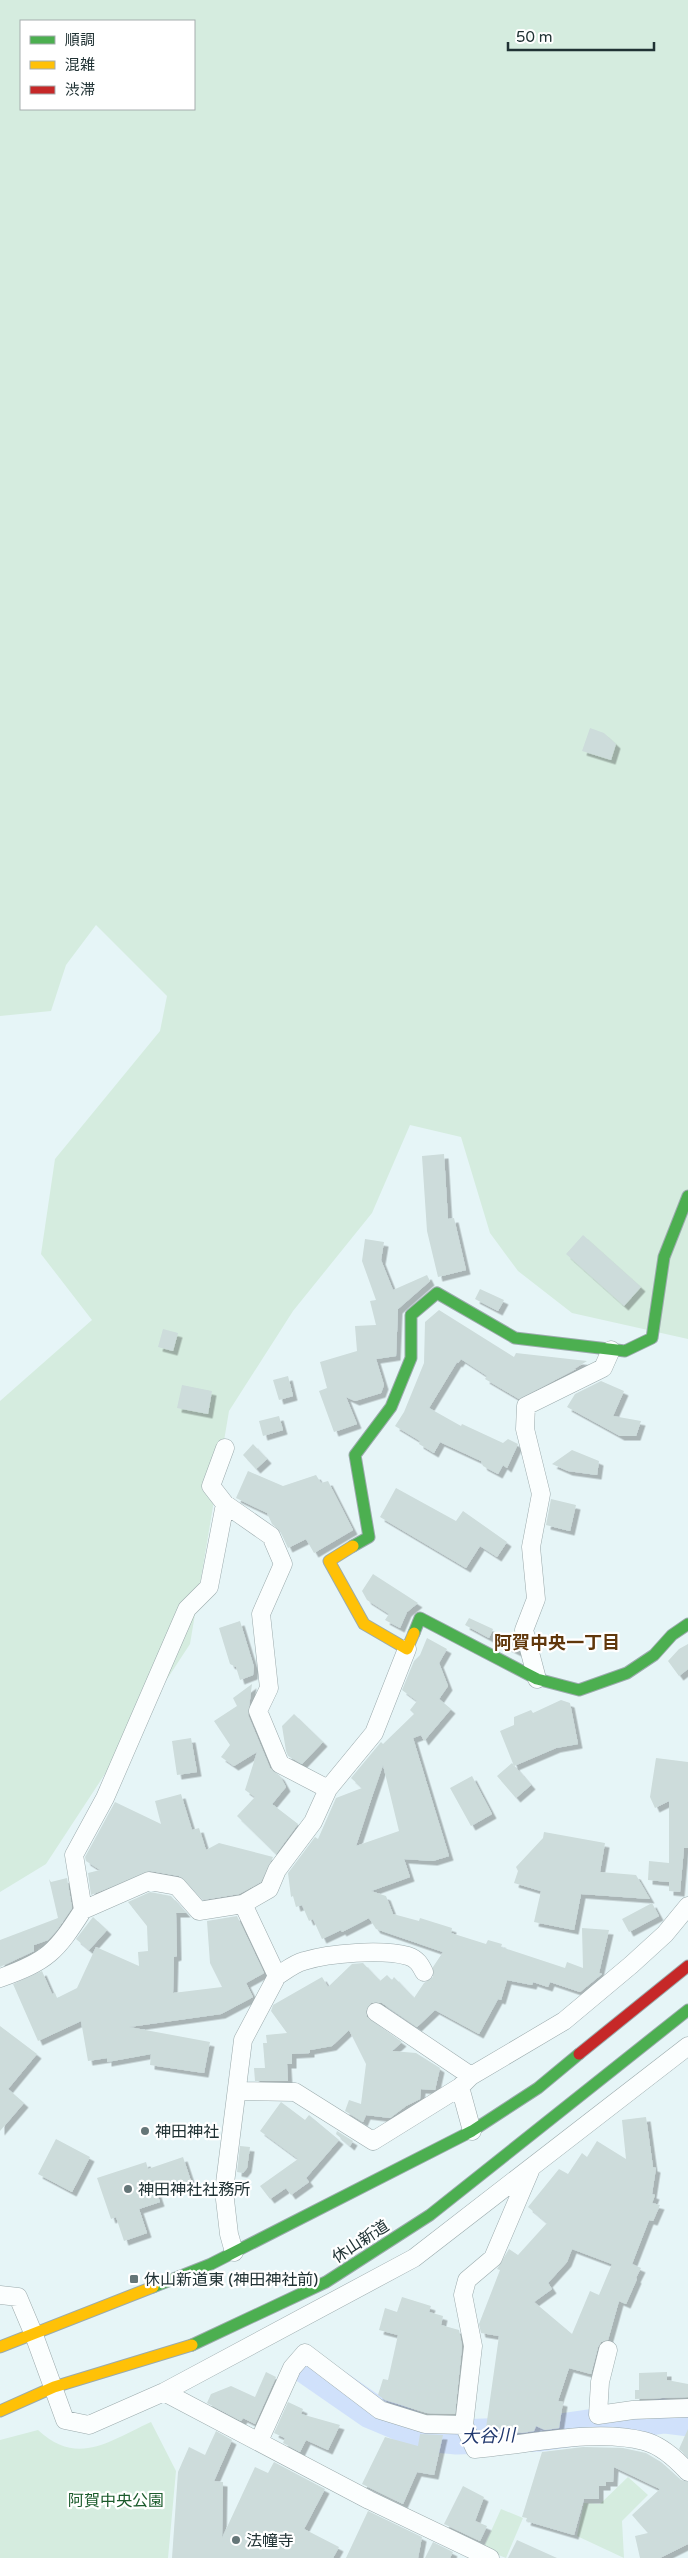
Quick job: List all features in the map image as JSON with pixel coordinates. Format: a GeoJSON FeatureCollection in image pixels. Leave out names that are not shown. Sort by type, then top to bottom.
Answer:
{"type":"FeatureCollection","features":[{"type":"Feature","properties":{"kind":"main road"},"geometry":{"type":"LineString","coordinates":[[688,1196],[664,1257],[652,1338],[625,1351],[515,1338],[437,1293],[411,1315],[411,1358],[391,1407],[355,1456],[369,1537],[329,1561],[364,1624],[407,1649],[420,1618],[537,1678],[579,1690],[627,1673],[654,1655],[672,1635],[688,1624]]}},
{"type":"Feature","properties":{"kind":"main road"},"geometry":{"type":"LineString","coordinates":[[0,2347],[34,2336],[211,2264],[472,2131],[538,2088],[688,1966]]}},
{"type":"Feature","properties":{"kind":"main road","name":"休山新道"},"geometry":{"type":"LineString","coordinates":[[0,2411],[54,2387],[200,2343],[326,2282],[430,2215],[688,2010]]}},
{"type":"Feature","properties":{"kind":"street"},"geometry":{"type":"LineString","coordinates":[[537,1678],[524,1630],[536,1599],[532,1547],[540,1494],[525,1429],[526,1406],[602,1368],[611,1350]]}},
{"type":"Feature","properties":{"kind":"street"},"geometry":{"type":"LineString","coordinates":[[224,1448],[211,1486],[225,1504],[271,1536],[282,1564],[261,1614],[269,1688],[258,1711],[280,1764],[328,1789]]}},
{"type":"Feature","properties":{"kind":"street"},"geometry":{"type":"LineString","coordinates":[[82,1910],[74,1855],[105,1798],[187,1609],[209,1587],[225,1504]]}},
{"type":"Feature","properties":{"kind":"street"},"geometry":{"type":"LineString","coordinates":[[0,1978],[45,1958],[61,1944],[82,1910],[149,1880],[177,1886],[199,1910],[243,1904],[268,1889],[277,1870],[313,1822],[328,1789],[374,1733],[407,1649]]}},
{"type":"Feature","properties":{"kind":"street"},"geometry":{"type":"LineString","coordinates":[[243,1904],[277,1976]]}},
{"type":"Feature","properties":{"kind":"street"},"geometry":{"type":"LineString","coordinates":[[237,2091],[295,2092],[373,2141],[564,2021],[631,1965],[664,1934],[688,1906]]}},
{"type":"Feature","properties":{"kind":"street"},"geometry":{"type":"LineString","coordinates":[[234,2252],[229,2234],[224,2191],[243,2040],[277,1976],[302,1961],[324,1957],[369,1954],[409,1957],[420,1963],[424,1972]]}},
{"type":"Feature","properties":{"kind":"street"},"geometry":{"type":"LineString","coordinates":[[376,2012],[465,2082],[472,2131]]}},
{"type":"Feature","properties":{"kind":"street"},"geometry":{"type":"LineString","coordinates":[[0,2295],[18,2297],[54,2387],[65,2420],[90,2425],[164,2392],[414,2258],[531,2170],[688,2046]]}},
{"type":"Feature","properties":{"kind":"street"},"geometry":{"type":"LineString","coordinates":[[531,2170],[494,2258],[467,2280],[463,2295],[473,2346],[464,2425],[475,2449],[573,2438],[617,2437],[646,2441],[679,2461],[688,2472]]}},
{"type":"Feature","properties":{"kind":"street"},"geometry":{"type":"LineString","coordinates":[[608,2350],[600,2382],[598,2415],[633,2410],[688,2408]]}},
{"type":"Feature","properties":{"kind":"street"},"geometry":{"type":"LineString","coordinates":[[259,2441],[292,2368],[306,2353],[380,2410],[425,2424],[464,2425]]}},
{"type":"Feature","properties":{"kind":"street"},"geometry":{"type":"LineString","coordinates":[[164,2392],[369,2500],[490,2558]]}},
{"type":"Feature","properties":{"kind":"green space"},"geometry":{"type":"Polygon","coordinates":[[[0,0],[688,0],[688,1339],[572,1313],[518,1271],[490,1233],[461,1137],[410,1125],[372,1213],[293,1311],[229,1411],[190,1644],[46,1864],[0,1892],[0,1401],[92,1320],[41,1254],[55,1159],[160,1031],[167,996],[96,925],[66,965],[51,1011],[0,1016],[0,0]]]}},
{"type":"Feature","properties":{"kind":"green space","name":"阿賀中央公園"},"geometry":{"type":"Polygon","coordinates":[[[151,2422],[176,2471],[168,2558],[0,2558],[0,2440],[38,2430],[53,2441],[67,2447],[80,2449],[107,2443],[151,2422]]]}},
{"type":"Feature","properties":{"kind":"green space"},"geometry":{"type":"Polygon","coordinates":[[[628,2477],[648,2495],[622,2521],[624,2558],[577,2536],[584,2503],[600,2504],[628,2477]]]}},
{"type":"Feature","properties":{"kind":"green space"},"geometry":{"type":"Polygon","coordinates":[[[501,2509],[523,2518],[506,2558],[483,2549],[501,2509]]]}},
{"type":"Feature","properties":{"kind":"building"},"geometry":{"type":"Polygon","coordinates":[[[590,728],[604,733],[616,744],[611,760],[582,751],[590,728]]]}},
{"type":"Feature","properties":{"kind":"building"},"geometry":{"type":"Polygon","coordinates":[[[444,1154],[448,1219],[454,1218],[466,1270],[438,1277],[427,1231],[422,1156],[444,1154]]]}},
{"type":"Feature","properties":{"kind":"building"},"geometry":{"type":"Polygon","coordinates":[[[583,1235],[641,1287],[624,1306],[566,1254],[583,1235]]]}},
{"type":"Feature","properties":{"kind":"building"},"geometry":{"type":"Polygon","coordinates":[[[365,1239],[384,1242],[381,1260],[393,1290],[427,1275],[430,1281],[398,1309],[396,1356],[376,1359],[384,1385],[381,1393],[355,1401],[346,1397],[357,1424],[334,1432],[319,1391],[327,1388],[320,1362],[357,1351],[355,1326],[376,1325],[370,1301],[376,1300],[362,1261],[365,1239]]]}},
{"type":"Feature","properties":{"kind":"building"},"geometry":{"type":"Polygon","coordinates":[[[480,1289],[504,1300],[498,1311],[475,1299],[480,1289]]]}},
{"type":"Feature","properties":{"kind":"building"},"geometry":{"type":"Polygon","coordinates":[[[439,1310],[514,1357],[516,1353],[587,1361],[574,1369],[576,1369],[519,1399],[485,1379],[487,1376],[461,1359],[457,1362],[429,1408],[461,1426],[462,1424],[503,1443],[508,1439],[518,1444],[507,1468],[503,1465],[498,1474],[483,1466],[481,1461],[440,1442],[434,1453],[419,1444],[420,1441],[395,1426],[404,1412],[424,1363],[425,1322],[439,1310]]]}},
{"type":"Feature","properties":{"kind":"building"},"geometry":{"type":"Polygon","coordinates":[[[163,1329],[178,1333],[173,1351],[158,1347],[163,1329]]]}},
{"type":"Feature","properties":{"kind":"building"},"geometry":{"type":"Polygon","coordinates":[[[288,1376],[293,1396],[279,1400],[273,1380],[288,1376]]]}},
{"type":"Feature","properties":{"kind":"building"},"geometry":{"type":"Polygon","coordinates":[[[601,1381],[624,1391],[613,1416],[641,1421],[636,1436],[620,1436],[567,1407],[575,1394],[601,1381]]]}},
{"type":"Feature","properties":{"kind":"building"},"geometry":{"type":"Polygon","coordinates":[[[182,1385],[212,1391],[208,1414],[177,1408],[182,1385]]]}},
{"type":"Feature","properties":{"kind":"building"},"geometry":{"type":"Polygon","coordinates":[[[279,1416],[283,1430],[263,1436],[259,1421],[279,1416]]]}},
{"type":"Feature","properties":{"kind":"building"},"geometry":{"type":"Polygon","coordinates":[[[253,1444],[267,1459],[256,1469],[243,1455],[253,1444]]]}},
{"type":"Feature","properties":{"kind":"building"},"geometry":{"type":"Polygon","coordinates":[[[572,1450],[599,1461],[597,1475],[568,1471],[552,1464],[572,1450]]]}},
{"type":"Feature","properties":{"kind":"building"},"geometry":{"type":"Polygon","coordinates":[[[248,1471],[283,1486],[316,1475],[321,1483],[328,1481],[353,1530],[314,1553],[306,1539],[288,1548],[280,1531],[272,1524],[267,1513],[236,1498],[248,1471]]]}},
{"type":"Feature","properties":{"kind":"building"},"geometry":{"type":"Polygon","coordinates":[[[396,1488],[456,1521],[463,1511],[507,1542],[497,1557],[480,1546],[466,1568],[380,1517],[396,1488]]]}},
{"type":"Feature","properties":{"kind":"building"},"geometry":{"type":"Polygon","coordinates":[[[551,1499],[576,1505],[570,1531],[546,1525],[551,1499]]]}},
{"type":"Feature","properties":{"kind":"building"},"geometry":{"type":"Polygon","coordinates":[[[373,1574],[418,1603],[407,1612],[400,1628],[385,1620],[389,1614],[367,1600],[362,1591],[373,1574]]]}},
{"type":"Feature","properties":{"kind":"building"},"geometry":{"type":"Polygon","coordinates":[[[469,1618],[493,1629],[489,1638],[465,1625],[469,1618]]]}},
{"type":"Feature","properties":{"kind":"building"},"geometry":{"type":"Polygon","coordinates":[[[240,1621],[254,1667],[253,1675],[240,1680],[236,1667],[230,1664],[219,1628],[240,1621]]]}},
{"type":"Feature","properties":{"kind":"building"},"geometry":{"type":"Polygon","coordinates":[[[496,1634],[517,1644],[517,1652],[493,1640],[496,1634]]]}},
{"type":"Feature","properties":{"kind":"building"},"geometry":{"type":"Polygon","coordinates":[[[427,1638],[447,1649],[439,1663],[448,1686],[439,1699],[451,1709],[424,1741],[421,1735],[413,1738],[449,1856],[433,1861],[404,1859],[410,1877],[371,1891],[386,1896],[393,1914],[419,1921],[420,1918],[452,1928],[451,1933],[486,1944],[488,1940],[502,1944],[501,1947],[565,1968],[567,1962],[583,1968],[582,1928],[609,1930],[599,1973],[602,1974],[580,1992],[550,1982],[548,1987],[533,1982],[532,1985],[507,1980],[501,2000],[498,1999],[479,2034],[435,2010],[417,2027],[382,2003],[371,2003],[366,2011],[367,2017],[402,2042],[392,2051],[416,2053],[440,2068],[435,2090],[421,2089],[420,2099],[406,2106],[390,2118],[366,2115],[363,2122],[345,2111],[349,2100],[361,2104],[366,2064],[349,2030],[332,2046],[310,2050],[310,2053],[292,2054],[292,2064],[287,2064],[288,2081],[255,2081],[254,2068],[265,2068],[263,2043],[267,2043],[266,2035],[287,2033],[271,2011],[273,2005],[322,1977],[328,1987],[352,1964],[363,1963],[380,1981],[387,1975],[392,1980],[394,1977],[414,1998],[424,1983],[433,1977],[433,1967],[443,1952],[376,1929],[369,1918],[342,1932],[341,1930],[322,1939],[313,1919],[309,1921],[302,1905],[296,1907],[293,1896],[291,1897],[288,1873],[315,1837],[318,1839],[336,1798],[362,1788],[351,1778],[381,1742],[383,1744],[414,1714],[410,1710],[417,1701],[402,1690],[414,1661],[420,1655],[427,1638]],[[383,1765],[356,1846],[399,1831],[383,1765]]]}},
{"type":"Feature","properties":{"kind":"building"},"geometry":{"type":"Polygon","coordinates":[[[688,1644],[688,1669],[679,1676],[668,1661],[679,1649],[688,1644]]]}},
{"type":"Feature","properties":{"kind":"building"},"geometry":{"type":"Polygon","coordinates":[[[252,1684],[248,1715],[270,1768],[280,1776],[286,1787],[272,1804],[298,1824],[276,1854],[237,1816],[255,1797],[245,1790],[257,1752],[234,1766],[221,1757],[230,1745],[214,1721],[237,1706],[233,1698],[252,1684]]]}},
{"type":"Feature","properties":{"kind":"building"},"geometry":{"type":"Polygon","coordinates":[[[561,1700],[570,1703],[578,1744],[556,1748],[514,1766],[500,1731],[514,1725],[514,1717],[531,1710],[533,1713],[561,1700]]]}},
{"type":"Feature","properties":{"kind":"building"},"geometry":{"type":"Polygon","coordinates":[[[294,1714],[323,1742],[302,1764],[288,1756],[282,1726],[294,1714]]]}},
{"type":"Feature","properties":{"kind":"building"},"geometry":{"type":"Polygon","coordinates":[[[191,1738],[197,1772],[177,1775],[172,1741],[191,1738]]]}},
{"type":"Feature","properties":{"kind":"building"},"geometry":{"type":"Polygon","coordinates":[[[656,1758],[688,1762],[688,1848],[684,1848],[680,1892],[669,1891],[669,1882],[648,1880],[649,1861],[669,1863],[669,1801],[655,1808],[650,1797],[656,1758]]]}},
{"type":"Feature","properties":{"kind":"building"},"geometry":{"type":"Polygon","coordinates":[[[512,1763],[531,1785],[516,1798],[497,1776],[512,1763]]]}},
{"type":"Feature","properties":{"kind":"building"},"geometry":{"type":"Polygon","coordinates":[[[472,1776],[492,1814],[471,1826],[450,1788],[472,1776]]]}},
{"type":"Feature","properties":{"kind":"building"},"geometry":{"type":"Polygon","coordinates":[[[181,1794],[192,1830],[199,1828],[206,1850],[219,1843],[273,1857],[261,1882],[239,1894],[203,1900],[179,1876],[150,1871],[91,1895],[88,1873],[100,1870],[86,1861],[85,1857],[115,1802],[161,1824],[155,1801],[181,1794]]]}},
{"type":"Feature","properties":{"kind":"building"},"geometry":{"type":"Polygon","coordinates":[[[544,1832],[605,1843],[600,1872],[636,1875],[650,1899],[581,1894],[574,1930],[534,1922],[541,1891],[514,1883],[518,1871],[516,1867],[543,1838],[544,1832]]]}},
{"type":"Feature","properties":{"kind":"building"},"geometry":{"type":"Polygon","coordinates":[[[67,1878],[72,1908],[57,1930],[48,1940],[34,1945],[34,1951],[0,1967],[0,1940],[58,1918],[49,1879],[51,1882],[67,1878]]]}},
{"type":"Feature","properties":{"kind":"building"},"geometry":{"type":"Polygon","coordinates":[[[150,1892],[171,1896],[186,1913],[176,1913],[177,1956],[174,1957],[173,1993],[222,1987],[210,1963],[207,1921],[237,1916],[264,1973],[246,1983],[253,1997],[221,2014],[129,2027],[210,2042],[204,2073],[150,2065],[151,2054],[107,2062],[107,2058],[88,2061],[81,2021],[38,2041],[13,1984],[42,1971],[52,1994],[55,1993],[57,1998],[77,1988],[96,1947],[139,1966],[138,1952],[148,1951],[147,1926],[128,1902],[150,1892]]]}},
{"type":"Feature","properties":{"kind":"building"},"geometry":{"type":"Polygon","coordinates":[[[652,1903],[659,1916],[629,1932],[622,1919],[652,1903]]]}},
{"type":"Feature","properties":{"kind":"building"},"geometry":{"type":"Polygon","coordinates":[[[93,1917],[107,1930],[89,1950],[76,1939],[93,1917]]]}},
{"type":"Feature","properties":{"kind":"building"},"geometry":{"type":"Polygon","coordinates":[[[0,2026],[37,2054],[8,2089],[24,2103],[0,2131],[0,2026]]]}},
{"type":"Feature","properties":{"kind":"building"},"geometry":{"type":"Polygon","coordinates":[[[281,2102],[305,2120],[309,2115],[339,2140],[306,2178],[309,2182],[291,2195],[286,2188],[270,2199],[260,2186],[298,2159],[260,2131],[281,2102]]]}},
{"type":"Feature","properties":{"kind":"building"},"geometry":{"type":"Polygon","coordinates":[[[646,2117],[653,2167],[656,2168],[652,2194],[655,2195],[652,2203],[660,2205],[653,2221],[649,2220],[632,2264],[641,2268],[626,2304],[619,2301],[608,2340],[601,2342],[598,2347],[591,2374],[569,2368],[558,2401],[563,2402],[559,2428],[545,2430],[536,2426],[534,2431],[522,2433],[486,2428],[499,2336],[481,2333],[479,2324],[500,2270],[497,2269],[509,2249],[518,2255],[547,2223],[528,2207],[559,2169],[568,2174],[582,2153],[587,2157],[597,2141],[626,2159],[622,2120],[646,2117]],[[572,2249],[567,2262],[548,2283],[552,2289],[534,2302],[572,2334],[590,2291],[599,2295],[612,2264],[572,2249]]]}},
{"type":"Feature","properties":{"kind":"building"},"geometry":{"type":"Polygon","coordinates":[[[337,2131],[353,2141],[350,2146],[336,2134],[337,2131]]]}},
{"type":"Feature","properties":{"kind":"building"},"geometry":{"type":"Polygon","coordinates":[[[56,2139],[90,2157],[72,2192],[38,2174],[56,2139]]]}},
{"type":"Feature","properties":{"kind":"building"},"geometry":{"type":"Polygon","coordinates":[[[240,2146],[250,2147],[247,2168],[243,2173],[237,2172],[240,2146]]]}},
{"type":"Feature","properties":{"kind":"building","name":"神田神社社務所"},"geometry":{"type":"Polygon","coordinates":[[[183,2157],[191,2181],[157,2193],[160,2202],[139,2209],[147,2233],[124,2241],[116,2217],[111,2219],[97,2178],[146,2162],[148,2169],[183,2157]]]}},
{"type":"Feature","properties":{"kind":"building"},"geometry":{"type":"Polygon","coordinates":[[[402,2297],[431,2306],[429,2312],[443,2316],[441,2325],[459,2330],[462,2346],[455,2414],[427,2413],[385,2400],[378,2395],[383,2379],[388,2380],[398,2335],[379,2330],[385,2308],[397,2312],[402,2297]]]}},
{"type":"Feature","properties":{"kind":"building"},"geometry":{"type":"Polygon","coordinates":[[[266,2372],[276,2377],[255,2424],[243,2418],[241,2421],[207,2403],[211,2394],[231,2386],[255,2397],[266,2372]]]}},
{"type":"Feature","properties":{"kind":"building"},"geometry":{"type":"Polygon","coordinates":[[[667,2372],[667,2380],[688,2384],[688,2397],[635,2399],[635,2390],[639,2390],[639,2373],[667,2372]]]}},
{"type":"Feature","properties":{"kind":"building"},"geometry":{"type":"Polygon","coordinates":[[[288,2402],[303,2409],[301,2414],[340,2425],[328,2450],[306,2440],[300,2452],[283,2443],[285,2438],[274,2433],[288,2402]]]}},
{"type":"Feature","properties":{"kind":"building"},"geometry":{"type":"Polygon","coordinates":[[[688,2429],[688,2457],[679,2449],[688,2429]]]}},
{"type":"Feature","properties":{"kind":"building"},"geometry":{"type":"Polygon","coordinates":[[[216,2431],[232,2440],[214,2481],[223,2482],[222,2538],[255,2467],[268,2473],[274,2462],[325,2489],[304,2529],[339,2547],[333,2558],[172,2558],[178,2472],[189,2447],[205,2455],[216,2431]]]}},
{"type":"Feature","properties":{"kind":"building"},"geometry":{"type":"Polygon","coordinates":[[[420,2434],[443,2435],[434,2475],[417,2472],[403,2504],[362,2484],[385,2437],[418,2446],[420,2434]]]}},
{"type":"Feature","properties":{"kind":"building"},"geometry":{"type":"Polygon","coordinates":[[[583,2447],[623,2448],[646,2453],[661,2462],[681,2480],[688,2482],[688,2544],[660,2558],[640,2558],[635,2536],[648,2533],[632,2515],[660,2489],[614,2467],[613,2482],[606,2482],[606,2486],[599,2486],[599,2499],[584,2499],[574,2535],[526,2521],[527,2518],[522,2517],[542,2452],[583,2447]]]}},
{"type":"Feature","properties":{"kind":"building"},"geometry":{"type":"Polygon","coordinates":[[[463,2486],[484,2497],[475,2521],[487,2526],[480,2541],[444,2524],[463,2486]]]}},
{"type":"Feature","properties":{"kind":"building"},"geometry":{"type":"Polygon","coordinates":[[[368,2511],[422,2537],[418,2558],[346,2558],[368,2511]]]}},
{"type":"Feature","properties":{"kind":"building"},"geometry":{"type":"Polygon","coordinates":[[[517,2540],[557,2558],[508,2558],[517,2540]]]}},
{"type":"Feature","properties":{"kind":"building"},"geometry":{"type":"Polygon","coordinates":[[[433,2542],[453,2552],[450,2558],[425,2558],[433,2542]]]}},
{"type":"Feature","properties":{"kind":"waterway","name":"大谷川"},"geometry":{"type":"LineString","coordinates":[[306,2366],[371,2411],[426,2434],[457,2437],[540,2434],[664,2416],[688,2419]]}},
{"type":"Feature","properties":{"kind":"traffic: fast"},"geometry":{"type":"LineString","coordinates":[[353,1546],[369,1537],[355,1455],[391,1407],[411,1358],[411,1315],[437,1293],[515,1338],[625,1351],[652,1338],[664,1257],[688,1196]]}},
{"type":"Feature","properties":{"kind":"traffic: fast"},"geometry":{"type":"LineString","coordinates":[[414,1633],[420,1618],[537,1679],[579,1690],[627,1673],[654,1655],[672,1635],[688,1624]]}},
{"type":"Feature","properties":{"kind":"traffic: fast"},"geometry":{"type":"LineString","coordinates":[[192,2345],[326,2282],[430,2215],[688,2010]]}},
{"type":"Feature","properties":{"kind":"traffic: fast"},"geometry":{"type":"LineString","coordinates":[[153,2287],[211,2264],[472,2131],[538,2088],[579,2054]]}},
{"type":"Feature","properties":{"kind":"traffic: slow"},"geometry":{"type":"LineString","coordinates":[[353,1546],[329,1561],[364,1624],[407,1649],[414,1633]]}},
{"type":"Feature","properties":{"kind":"traffic: slow"},"geometry":{"type":"LineString","coordinates":[[0,2347],[153,2287]]}},
{"type":"Feature","properties":{"kind":"traffic: slow"},"geometry":{"type":"LineString","coordinates":[[0,2411],[54,2387],[192,2345]]}},
{"type":"Feature","properties":{"kind":"traffic: jam"},"geometry":{"type":"LineString","coordinates":[[579,2054],[688,1966]]}},
{"type":"Feature","properties":{"kind":"place","name":"神田神社"},"geometry":{"type":"Point","coordinates":[145,2131]}},
{"type":"Feature","properties":{"kind":"place","name":"神田神社社務所"},"geometry":{"type":"Point","coordinates":[128,2189]}},
{"type":"Feature","properties":{"kind":"place","name":"休山新道東 (神田神社前)"},"geometry":{"type":"Point","coordinates":[134,2279]}},
{"type":"Feature","properties":{"kind":"place","name":"法幢寺"},"geometry":{"type":"Point","coordinates":[236,2540]}},
{"type":"Feature","properties":{"kind":"district","name":"阿賀中央一丁目"},"geometry":{"type":"Point","coordinates":[557,1643]}}]}
